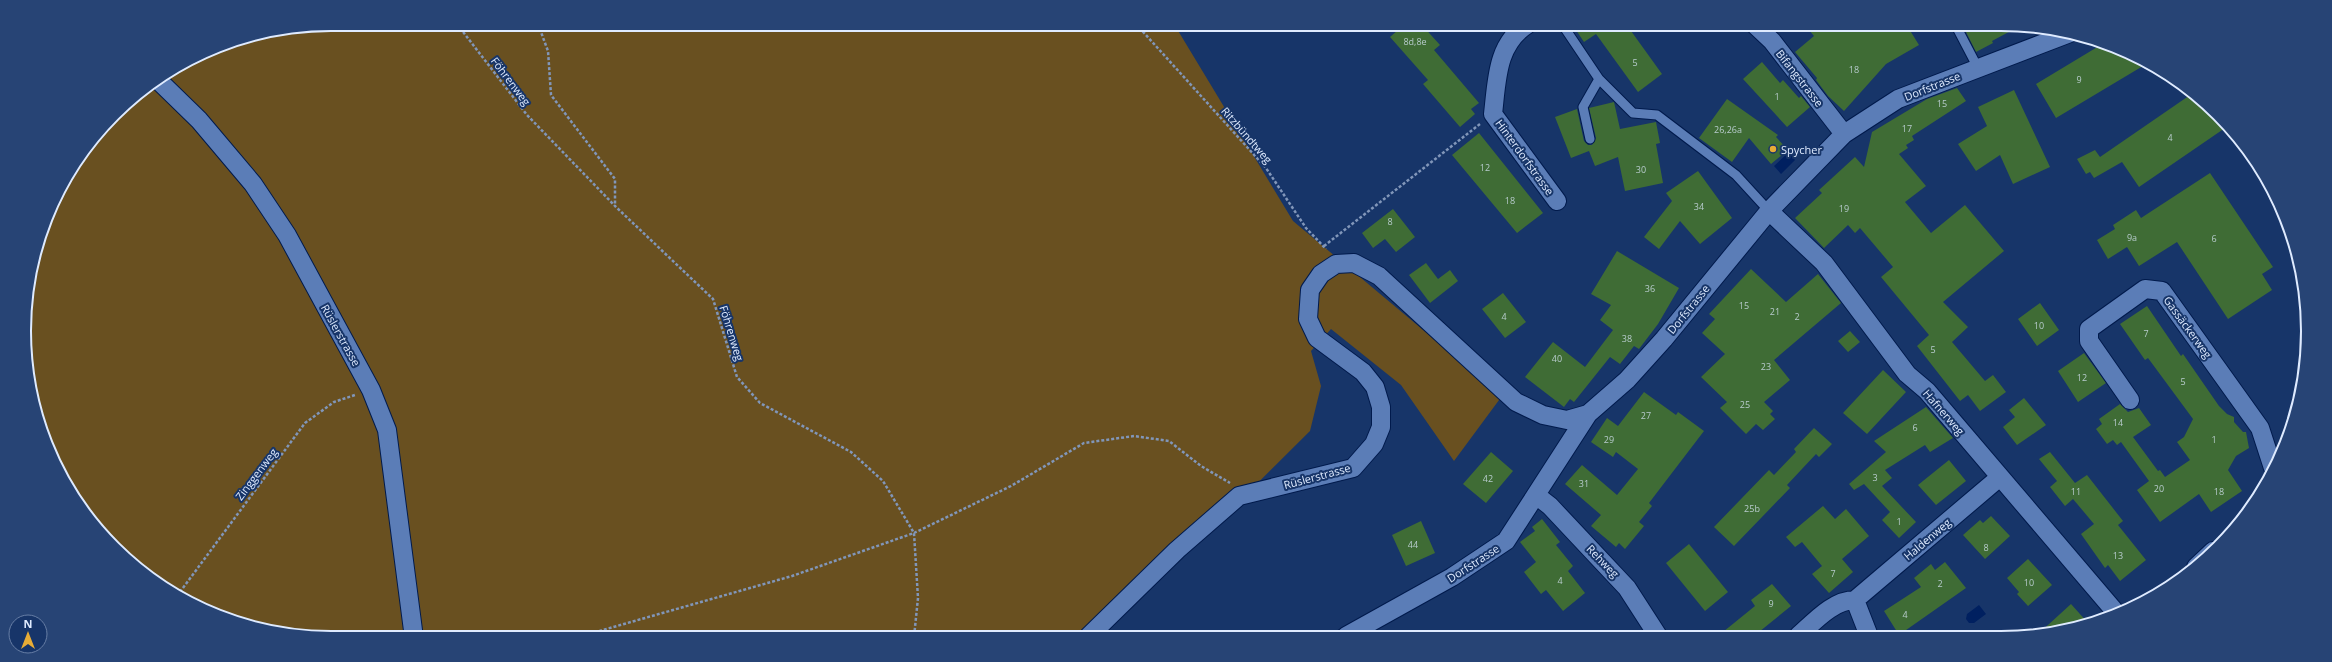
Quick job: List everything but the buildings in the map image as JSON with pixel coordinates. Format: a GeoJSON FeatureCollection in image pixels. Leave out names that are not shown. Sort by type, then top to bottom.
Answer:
{"type":"FeatureCollection","features":[{"type":"Feature","properties":{"kind":"street","name":"Hinterdorfstrasse"},"geometry":{"type":"LineString","coordinates":[[1519,31],[1507,44],[1498,64],[1493,114],[1557,201]]}},
{"type":"Feature","properties":{"kind":"street","name":"Bifangstrasse"},"geometry":{"type":"LineString","coordinates":[[1761,31],[1772,42],[1844,134]]}},
{"type":"Feature","properties":{"kind":"street","name":"Dorfstrasse"},"geometry":{"type":"LineString","coordinates":[[1355,631],[1452,577],[1506,541],[1537,496],[1588,414],[1627,380],[1654,351],[1769,211],[1844,134],[1898,99],[2060,37]]}},
{"type":"Feature","properties":{"kind":"street","name":"Rüslerstrasse"},"geometry":{"type":"LineString","coordinates":[[162,84],[200,120],[253,184],[287,235],[371,390],[387,430],[413,631]]}},
{"type":"Feature","properties":{"kind":"street","name":"Hafnerweg"},"geometry":{"type":"LineString","coordinates":[[1769,211],[1824,263],[1907,374],[1926,391],[2113,609]]}},
{"type":"Feature","properties":{"kind":"street"},"geometry":{"type":"LineString","coordinates":[[1336,264],[1354,263],[1380,276],[1516,402],[1543,415],[1567,420],[1588,414]]}},
{"type":"Feature","properties":{"kind":"street","name":"Rüslerstrasse"},"geometry":{"type":"LineString","coordinates":[[1094,631],[1177,550],[1239,496],[1353,468],[1374,444],[1381,427],[1381,414],[1375,387],[1363,372],[1317,338],[1308,318],[1310,290],[1321,274],[1336,264]]}},
{"type":"Feature","properties":{"kind":"street","name":"Gassäckerweg"},"geometry":{"type":"LineString","coordinates":[[2130,400],[2089,341],[2089,329],[2145,289],[2162,291],[2260,428],[2271,462]]}},
{"type":"Feature","properties":{"kind":"street","name":"Haldenweg"},"geometry":{"type":"LineString","coordinates":[[1804,631],[1836,604],[1846,600],[1855,600],[2000,477]]}},
{"type":"Feature","properties":{"kind":"street","name":"Rehweg"},"geometry":{"type":"LineString","coordinates":[[1537,496],[1550,506],[1620,580],[1655,631]]}},
{"type":"Feature","properties":{"kind":"street"},"geometry":{"type":"LineString","coordinates":[[1855,600],[1867,631]]}},
{"type":"Feature","properties":{"kind":"lane"},"geometry":{"type":"LineString","coordinates":[[1567,31],[1599,78],[1633,113],[1657,115],[1736,175],[1769,211]]}},
{"type":"Feature","properties":{"kind":"lane"},"geometry":{"type":"LineString","coordinates":[[1959,31],[1978,68]]}},
{"type":"Feature","properties":{"kind":"lane"},"geometry":{"type":"LineString","coordinates":[[1590,139],[1583,107],[1599,78]]}},
{"type":"Feature","properties":{"kind":"path","name":"Föhrenweg"},"geometry":{"type":"LineString","coordinates":[[462,31],[527,115],[615,206],[713,299],[737,377],[760,403],[851,452],[883,481],[914,533],[918,598],[915,631]]}},
{"type":"Feature","properties":{"kind":"path"},"geometry":{"type":"LineString","coordinates":[[541,31],[548,51],[551,95],[616,179],[615,206]]}},
{"type":"Feature","properties":{"kind":"path","name":"Ritzbündtweg"},"geometry":{"type":"LineString","coordinates":[[1142,31],[1266,168],[1306,228],[1324,246],[1336,264]]}},
{"type":"Feature","properties":{"kind":"path"},"geometry":{"type":"LineString","coordinates":[[1324,246],[1493,114]]}},
{"type":"Feature","properties":{"kind":"path","name":"Zinggenweg"},"geometry":{"type":"LineString","coordinates":[[181,591],[305,423],[334,402],[371,390]]}},
{"type":"Feature","properties":{"kind":"path"},"geometry":{"type":"LineString","coordinates":[[600,631],[792,576],[914,533],[1011,486],[1084,443],[1134,436],[1169,441],[1201,466],[1248,494]]}},
{"type":"Feature","properties":{"kind":"shaded area"},"geometry":{"type":"Polygon","coordinates":[[[331,31],[1178,31],[1293,221],[1502,396],[1454,461],[1401,385],[1331,329],[1311,351],[1321,386],[1310,431],[1182,558],[1103,631],[331,631],[292,628],[253,621],[198,600],[181,591],[148,569],[133,557],[105,529],[71,481],[54,446],[41,409],[34,370],[31,331],[32,311],[41,253],[54,216],[71,181],[105,133],[133,105],[164,82],[198,62],[235,47],[272,37],[331,31]]]}},
{"type":"Feature","properties":{"kind":"water"},"geometry":{"type":"Polygon","coordinates":[[[1789,152],[1795,160],[1781,174],[1774,166],[1789,152]]]}},
{"type":"Feature","properties":{"kind":"water"},"geometry":{"type":"Polygon","coordinates":[[[1979,605],[1986,614],[1974,623],[1969,623],[1966,619],[1967,614],[1979,605]]]}},
{"type":"Feature","properties":{"kind":"place","name":"Spycher"},"geometry":{"type":"Point","coordinates":[1773,149]}}]}
